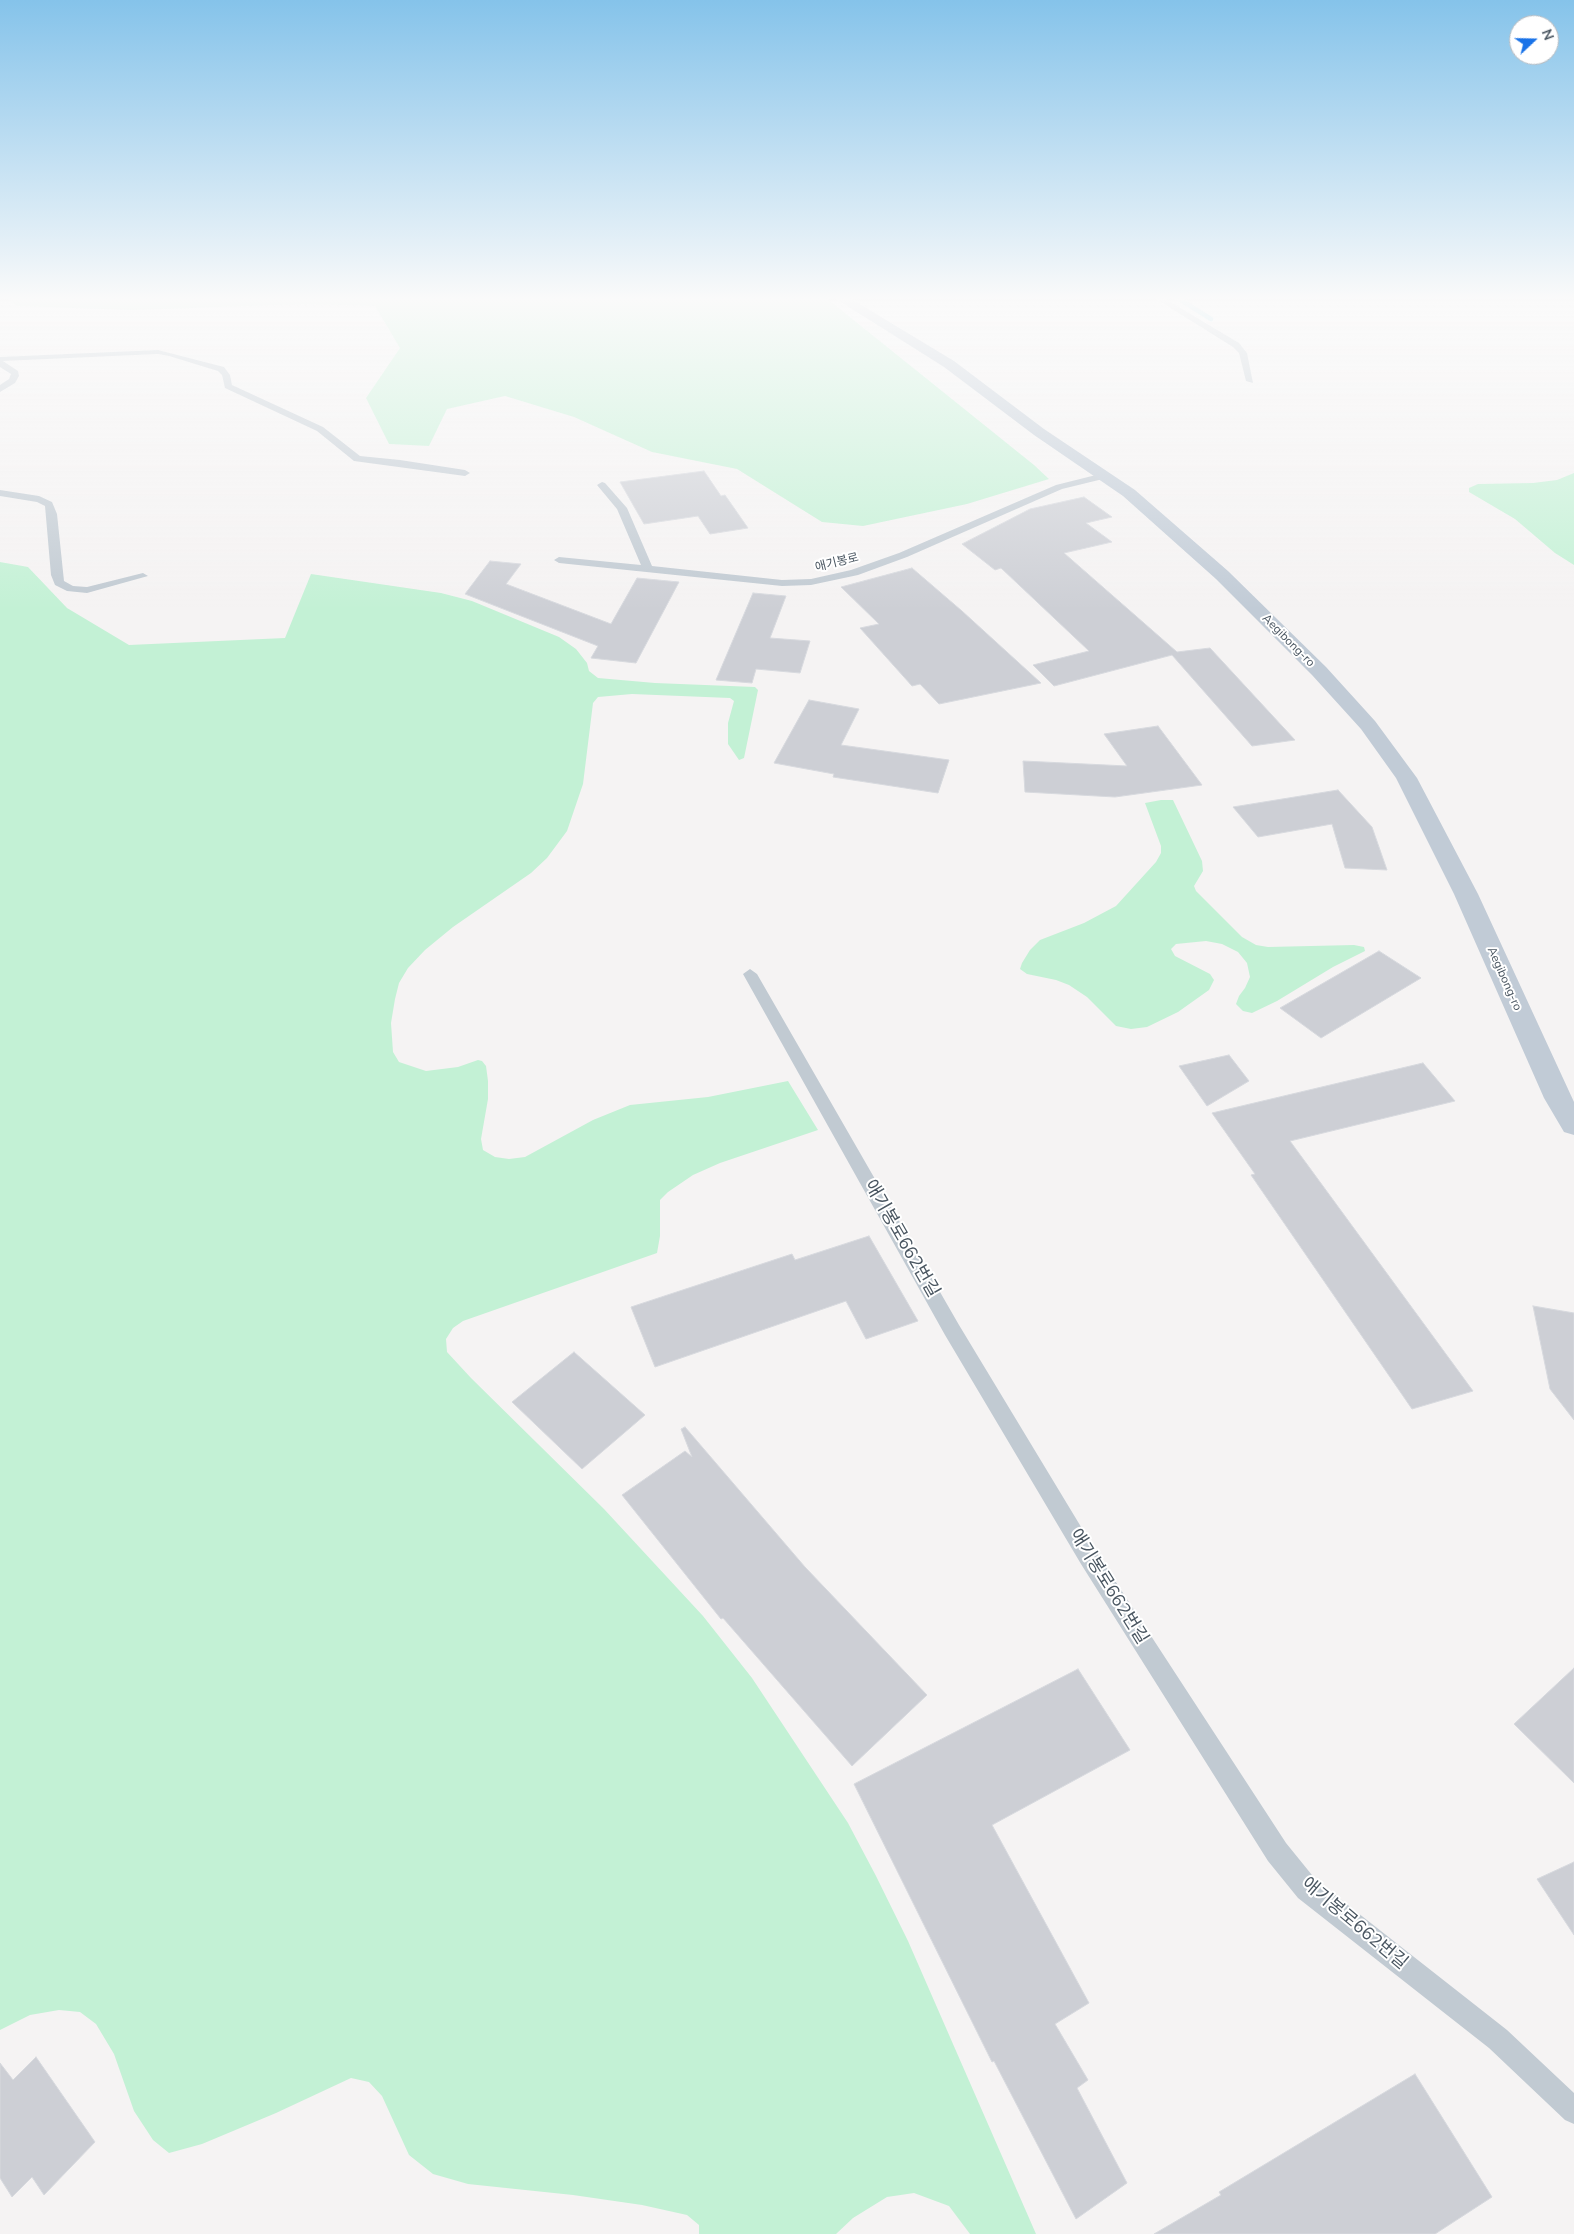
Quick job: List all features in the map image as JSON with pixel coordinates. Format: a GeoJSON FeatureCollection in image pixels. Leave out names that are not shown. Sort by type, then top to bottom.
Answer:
{"type":"FeatureCollection","features":[{"type":"Feature","properties":{"kind":"main road","name":"Aegibong-ro"},"geometry":{"type":"LineString","coordinates":[[998,401],[1038,432],[1129,492],[1168,526],[1319,671],[1368,725],[1400,770],[1466,894],[1558,1098],[1574,1125]]}},
{"type":"Feature","properties":{"kind":"lane"},"geometry":{"type":"LineString","coordinates":[[261,401],[320,429],[357,459],[400,463],[465,474]]}},
{"type":"Feature","properties":{"kind":"lane","name":"애기봉로"},"geometry":{"type":"LineString","coordinates":[[559,560],[782,583],[811,582],[854,573],[895,558],[1059,487],[1104,476]]}},
{"type":"Feature","properties":{"kind":"lane"},"geometry":{"type":"LineString","coordinates":[[602,485],[622,508],[648,568]]}},
{"type":"Feature","properties":{"kind":"lane"},"geometry":{"type":"LineString","coordinates":[[0,493],[39,499],[50,504],[56,575],[59,583],[71,589],[87,590],[143,576]]}},
{"type":"Feature","properties":{"kind":"lane","name":"애기봉로662번길"},"geometry":{"type":"LineString","coordinates":[[750,974],[952,1330],[1088,1557],[1277,1852],[1307,1890],[1498,2039],[1574,2112]]}},
{"type":"Feature","properties":{"kind":"green space"},"geometry":{"type":"Polygon","coordinates":[[[368,401],[482,401],[447,409],[429,446],[389,444],[368,401]]]}},
{"type":"Feature","properties":{"kind":"green space"},"geometry":{"type":"Polygon","coordinates":[[[522,401],[955,401],[1049,479],[967,504],[863,526],[822,522],[737,469],[652,452],[574,417],[522,401]]]}},
{"type":"Feature","properties":{"kind":"green space"},"geometry":{"type":"Polygon","coordinates":[[[1574,473],[1574,565],[1555,553],[1515,519],[1469,492],[1469,488],[1478,484],[1533,483],[1557,480],[1574,473]]]}},
{"type":"Feature","properties":{"kind":"green space"},"geometry":{"type":"Polygon","coordinates":[[[0,562],[28,567],[67,608],[129,645],[285,638],[311,574],[441,593],[472,601],[559,637],[576,649],[587,663],[589,671],[598,678],[655,683],[755,687],[758,690],[744,758],[739,760],[728,744],[728,723],[734,701],[730,698],[632,694],[598,697],[593,703],[583,784],[567,831],[547,858],[531,873],[453,927],[425,950],[408,968],[399,983],[395,999],[391,1023],[393,1052],[399,1062],[426,1071],[458,1067],[478,1060],[482,1061],[486,1066],[488,1099],[481,1139],[483,1150],[495,1157],[509,1159],[525,1157],[593,1120],[630,1105],[708,1097],[788,1081],[818,1130],[720,1163],[693,1175],[668,1192],[660,1200],[660,1236],[657,1253],[463,1321],[453,1328],[446,1339],[447,1352],[604,1509],[703,1616],[752,1678],[848,1823],[876,1876],[908,1941],[1036,2234],[970,2234],[949,2206],[914,2193],[887,2197],[853,2218],[836,2234],[699,2234],[699,2225],[687,2215],[642,2205],[573,2195],[468,2184],[433,2174],[409,2155],[382,2096],[369,2082],[351,2078],[276,2113],[202,2144],[169,2153],[153,2140],[134,2111],[114,2054],[96,2024],[80,2012],[59,2010],[30,2015],[0,2030],[0,562]]]}},
{"type":"Feature","properties":{"kind":"green space"},"geometry":{"type":"Polygon","coordinates":[[[1173,800],[1202,861],[1203,871],[1194,886],[1196,891],[1242,937],[1256,945],[1268,947],[1354,945],[1364,947],[1365,951],[1333,967],[1277,1001],[1252,1013],[1243,1011],[1236,1004],[1250,977],[1247,963],[1238,952],[1222,944],[1206,941],[1176,944],[1171,949],[1175,956],[1210,974],[1214,980],[1209,990],[1178,1012],[1147,1027],[1131,1029],[1116,1026],[1087,997],[1069,985],[1056,980],[1027,974],[1020,969],[1030,950],[1040,940],[1084,923],[1116,906],[1156,862],[1161,853],[1161,846],[1145,803],[1173,800]]]}},
{"type":"Feature","properties":{"kind":"building"},"geometry":{"type":"Polygon","coordinates":[[[704,471],[721,496],[725,495],[748,528],[710,534],[698,516],[644,524],[620,482],[704,471]]]}},
{"type":"Feature","properties":{"kind":"building"},"geometry":{"type":"Polygon","coordinates":[[[1084,497],[1112,517],[1086,523],[1112,542],[1064,553],[1177,652],[1210,648],[1295,740],[1252,746],[1172,655],[1054,686],[1033,665],[1089,651],[1001,568],[995,570],[962,544],[1030,509],[1084,497]]]}},
{"type":"Feature","properties":{"kind":"building"},"geometry":{"type":"Polygon","coordinates":[[[490,561],[521,564],[506,584],[611,624],[637,578],[679,582],[636,663],[591,658],[598,646],[465,594],[490,561]]]}},
{"type":"Feature","properties":{"kind":"building"},"geometry":{"type":"Polygon","coordinates":[[[912,568],[1041,683],[939,704],[920,684],[912,686],[860,628],[879,624],[841,587],[912,568]]]}},
{"type":"Feature","properties":{"kind":"building"},"geometry":{"type":"Polygon","coordinates":[[[753,593],[786,596],[770,638],[810,641],[800,673],[756,669],[752,683],[716,680],[753,593]]]}},
{"type":"Feature","properties":{"kind":"building"},"geometry":{"type":"Polygon","coordinates":[[[809,700],[859,709],[841,745],[949,760],[938,793],[833,777],[834,774],[774,763],[809,700]]]}},
{"type":"Feature","properties":{"kind":"building"},"geometry":{"type":"Polygon","coordinates":[[[1158,726],[1202,785],[1115,797],[1025,792],[1023,761],[1127,766],[1104,734],[1158,726]]]}},
{"type":"Feature","properties":{"kind":"building"},"geometry":{"type":"Polygon","coordinates":[[[1338,790],[1372,827],[1387,870],[1345,868],[1332,824],[1258,837],[1233,807],[1338,790]]]}},
{"type":"Feature","properties":{"kind":"building"},"geometry":{"type":"Polygon","coordinates":[[[1379,951],[1421,978],[1321,1038],[1280,1008],[1379,951]]]}},
{"type":"Feature","properties":{"kind":"building"},"geometry":{"type":"Polygon","coordinates":[[[1229,1055],[1249,1081],[1207,1106],[1179,1066],[1229,1055]]]}},
{"type":"Feature","properties":{"kind":"building"},"geometry":{"type":"Polygon","coordinates":[[[1423,1063],[1455,1101],[1290,1141],[1473,1391],[1412,1409],[1251,1175],[1255,1174],[1212,1113],[1423,1063]]]}},
{"type":"Feature","properties":{"kind":"building"},"geometry":{"type":"Polygon","coordinates":[[[869,1236],[918,1321],[866,1339],[846,1301],[655,1367],[631,1307],[792,1254],[795,1260],[869,1236]]]}},
{"type":"Feature","properties":{"kind":"building"},"geometry":{"type":"Polygon","coordinates":[[[1533,1306],[1574,1313],[1574,1420],[1550,1389],[1533,1306]]]}},
{"type":"Feature","properties":{"kind":"building"},"geometry":{"type":"Polygon","coordinates":[[[574,1352],[645,1415],[582,1469],[512,1402],[574,1352]]]}},
{"type":"Feature","properties":{"kind":"building"},"geometry":{"type":"Polygon","coordinates":[[[685,1427],[805,1567],[927,1695],[852,1766],[723,1618],[721,1619],[622,1495],[685,1451],[692,1457],[681,1429],[685,1427]]]}},
{"type":"Feature","properties":{"kind":"building"},"geometry":{"type":"Polygon","coordinates":[[[1574,1668],[1574,1783],[1514,1724],[1574,1668]]]}},
{"type":"Feature","properties":{"kind":"building"},"geometry":{"type":"Polygon","coordinates":[[[1078,1669],[1130,1750],[992,1825],[1089,2003],[1055,2024],[1088,2080],[1077,2088],[1127,2183],[1076,2219],[994,2061],[992,2062],[854,1784],[1078,1669]]]}},
{"type":"Feature","properties":{"kind":"building"},"geometry":{"type":"Polygon","coordinates":[[[1574,1862],[1574,1935],[1537,1879],[1574,1862]]]}},
{"type":"Feature","properties":{"kind":"building"},"geometry":{"type":"Polygon","coordinates":[[[36,2057],[95,2142],[44,2195],[32,2177],[12,2197],[0,2178],[0,2063],[13,2080],[36,2057]]]}},
{"type":"Feature","properties":{"kind":"building"},"geometry":{"type":"Polygon","coordinates":[[[1415,2074],[1492,2197],[1435,2234],[1154,2234],[1221,2195],[1219,2192],[1415,2074]]]}}]}
